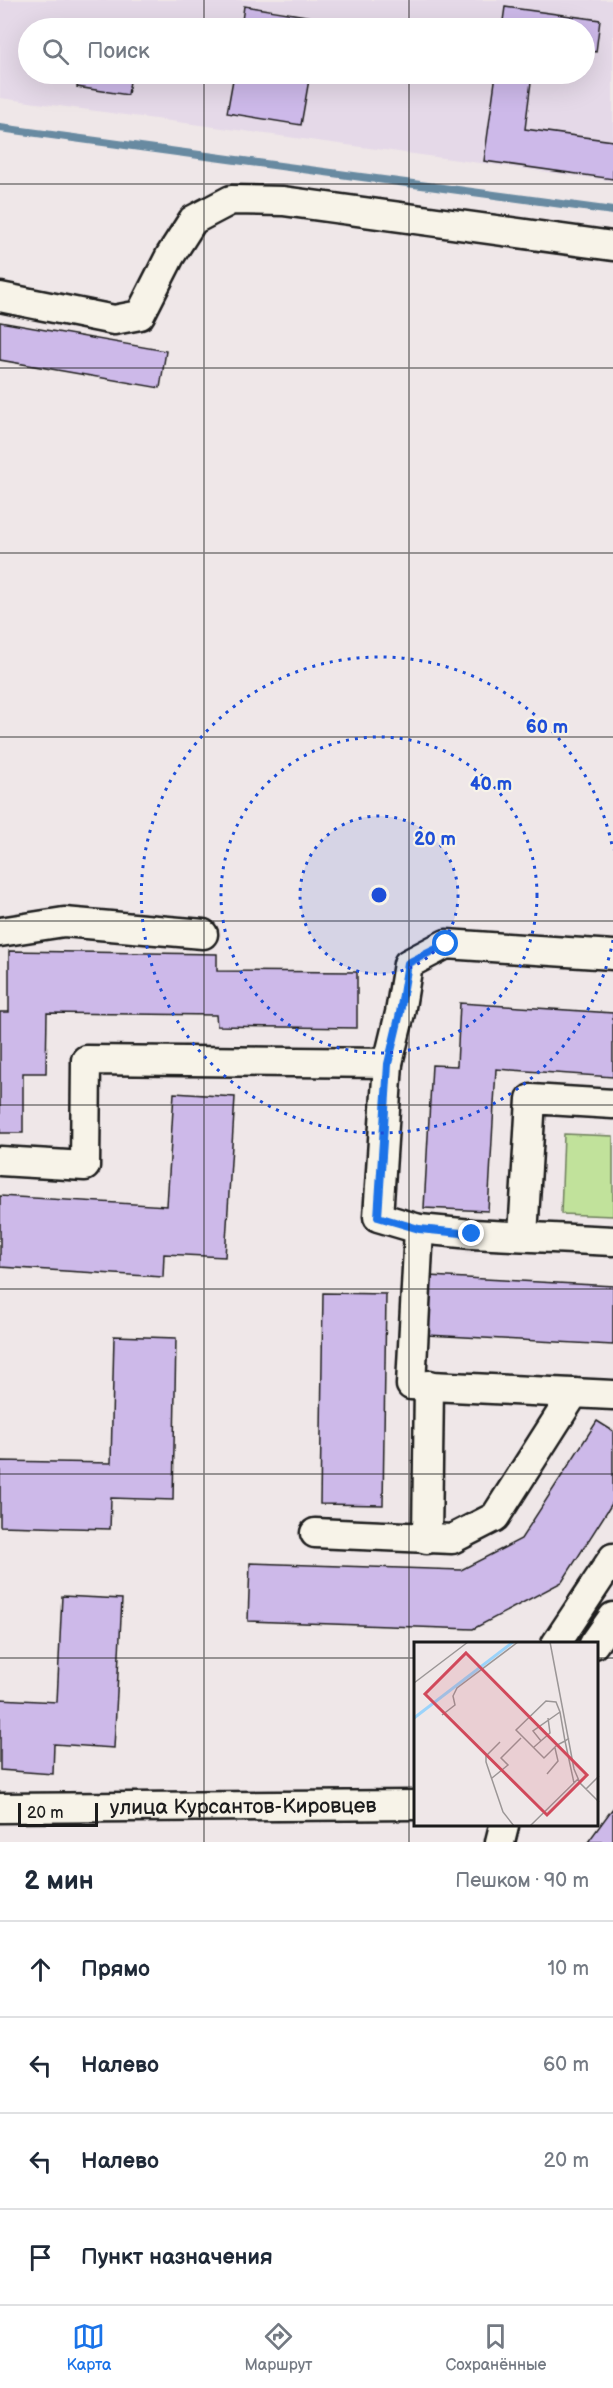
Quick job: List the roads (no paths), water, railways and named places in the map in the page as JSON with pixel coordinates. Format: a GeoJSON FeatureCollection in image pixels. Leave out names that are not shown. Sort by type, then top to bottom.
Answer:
{"type":"FeatureCollection","features":[{"type":"Feature","properties":{"kind":"street"},"geometry":{"type":"LineString","coordinates":[[0,297],[114,321],[140,315],[170,256],[193,220],[231,200],[283,201],[613,246]]}},
{"type":"Feature","properties":{"kind":"street"},"geometry":{"type":"LineString","coordinates":[[0,932],[64,922],[203,934]]}},
{"type":"Feature","properties":{"kind":"street"},"geometry":{"type":"LineString","coordinates":[[613,955],[446,944],[408,963],[400,1013],[388,1064],[378,1217],[419,1229],[613,1241]]}},
{"type":"Feature","properties":{"kind":"street"},"geometry":{"type":"LineString","coordinates":[[0,1161],[85,1166],[86,1060],[388,1064]]}},
{"type":"Feature","properties":{"kind":"street"},"geometry":{"type":"LineString","coordinates":[[523,1236],[531,1099],[613,1104]]}},
{"type":"Feature","properties":{"kind":"street"},"geometry":{"type":"LineString","coordinates":[[419,1229],[411,1385],[613,1395]]}},
{"type":"Feature","properties":{"kind":"street"},"geometry":{"type":"LineString","coordinates":[[427,1539],[429,1386]]}},
{"type":"Feature","properties":{"kind":"street"},"geometry":{"type":"LineString","coordinates":[[315,1533],[452,1539],[495,1517],[574,1393]]}},
{"type":"Feature","properties":{"kind":"street"},"geometry":{"type":"LineString","coordinates":[[557,1642],[613,1558]]}},
{"type":"Feature","properties":{"kind":"street"},"geometry":{"type":"LineString","coordinates":[[595,1642],[613,1617]]}},
{"type":"Feature","properties":{"kind":"street","name":"улица Курсантов-Кировцев"},"geometry":{"type":"LineString","coordinates":[[0,1808],[414,1805]]}},
{"type":"Feature","properties":{"kind":"street"},"geometry":{"type":"LineString","coordinates":[[500,1842],[504,1827]]}},
{"type":"Feature","properties":{"kind":"waterway"},"geometry":{"type":"LineString","coordinates":[[0,128],[613,211]]}}]}
